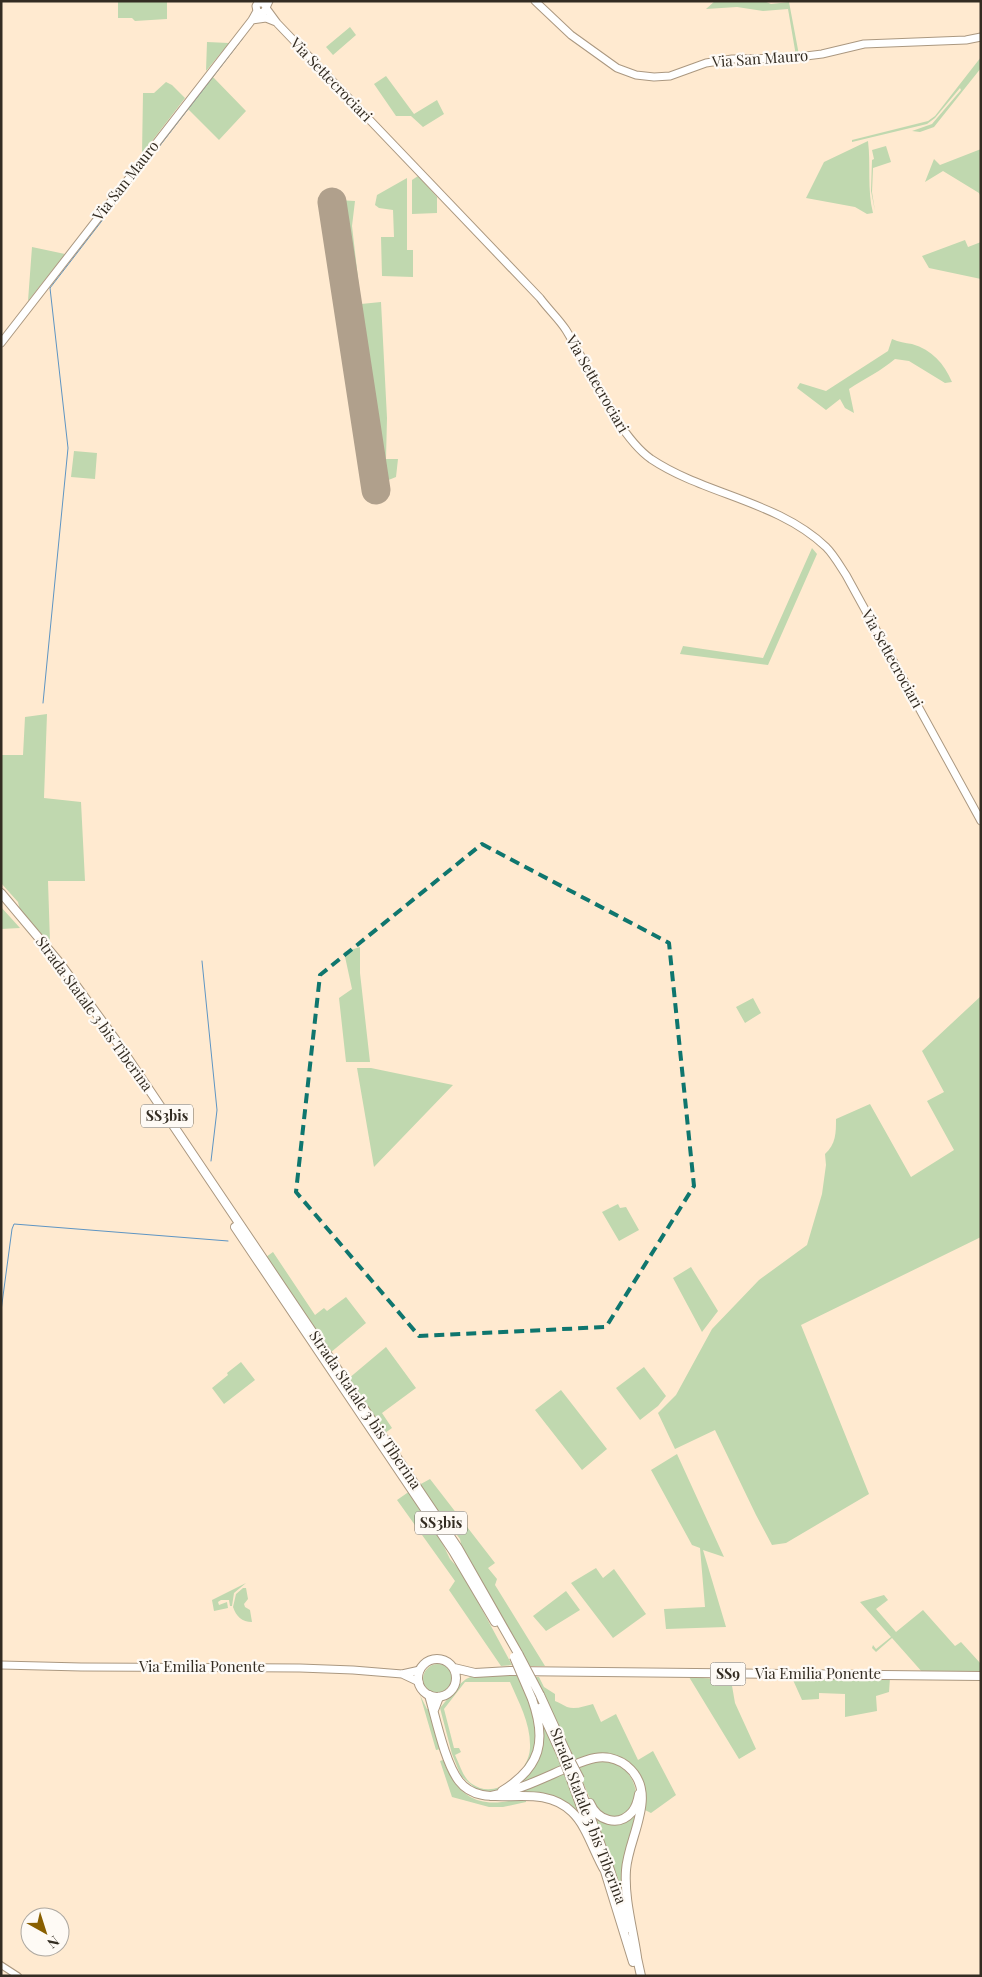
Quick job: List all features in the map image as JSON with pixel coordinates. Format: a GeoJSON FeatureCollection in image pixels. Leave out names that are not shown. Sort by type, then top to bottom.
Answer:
{"type":"FeatureCollection","features":[{"type":"Feature","properties":{"kind":"main road","name":"Via San Mauro"},"geometry":{"type":"LineString","coordinates":[[535,1],[571,35],[617,68],[636,75],[654,77],[670,76],[706,63],[732,59],[790,58],[822,54],[864,44],[966,40],[981,37]]}},
{"type":"Feature","properties":{"kind":"main road","name":"Via San Mauro"},"geometry":{"type":"LineString","coordinates":[[1,343],[261,6]]}},
{"type":"Feature","properties":{"kind":"main road","name":"Via Settecrociari"},"geometry":{"type":"LineString","coordinates":[[261,6],[546,306],[565,329],[630,440],[651,458],[683,476],[780,517],[808,532],[827,548],[846,575],[981,820]]}},
{"type":"Feature","properties":{"kind":"main road"},"geometry":{"type":"LineString","coordinates":[[252,20],[266,18],[277,23]]}},
{"type":"Feature","properties":{"kind":"main road","name":"Strada Statale 3 bis Tiberina"},"geometry":{"type":"LineString","coordinates":[[1,893],[53,955],[104,1024],[354,1398],[453,1551],[517,1656],[522,1680],[536,1697],[576,1780],[610,1870],[641,1976]]}},
{"type":"Feature","properties":{"kind":"main road","name":"Strada Statale 3 bis Tiberina"},"geometry":{"type":"LineString","coordinates":[[1,900],[54,965],[111,1042],[321,1349]]}},
{"type":"Feature","properties":{"kind":"main road"},"geometry":{"type":"LineString","coordinates":[[436,1659],[446,1660],[454,1668],[457,1680],[451,1692],[439,1697],[424,1692],[419,1682],[420,1670],[425,1664],[436,1659]]}},
{"type":"Feature","properties":{"kind":"main road","name":"Via Emilia Ponente"},"geometry":{"type":"LineString","coordinates":[[1,1665],[300,1668],[402,1674],[420,1670]]}},
{"type":"Feature","properties":{"kind":"main road","name":"Via Emilia Ponente"},"geometry":{"type":"LineString","coordinates":[[454,1668],[476,1673],[981,1676]]}},
{"type":"Feature","properties":{"kind":"main road","name":"Via Emilia Ponente"},"geometry":{"type":"LineString","coordinates":[[457,1680],[476,1673]]}},
{"type":"Feature","properties":{"kind":"main road","name":"Via Emilia Ponente"},"geometry":{"type":"LineString","coordinates":[[402,1674],[419,1682]]}},
{"type":"Feature","properties":{"kind":"main road"},"geometry":{"type":"LineString","coordinates":[[429,1695],[453,1770],[460,1782],[468,1790],[479,1795],[532,1795],[547,1797],[560,1803],[572,1812],[580,1822],[594,1853],[605,1871]]}},
{"type":"Feature","properties":{"kind":"main road"},"geometry":{"type":"LineString","coordinates":[[434,1710],[439,1697]]}},
{"type":"Feature","properties":{"kind":"main road"},"geometry":{"type":"LineString","coordinates":[[491,1796],[520,1778],[534,1760],[539,1748],[540,1734],[536,1697]]}},
{"type":"Feature","properties":{"kind":"main road"},"geometry":{"type":"LineString","coordinates":[[491,1796],[516,1790],[596,1758],[610,1758],[622,1762],[631,1770],[640,1789],[642,1805],[641,1814],[628,1852],[626,1869],[626,1886],[637,1957]]}},
{"type":"Feature","properties":{"kind":"main road"},"geometry":{"type":"LineString","coordinates":[[576,1780],[599,1817],[607,1821],[625,1818],[632,1812],[637,1804],[640,1789]]}},
{"type":"Feature","properties":{"kind":"main road","name":"Strada Statale 3 bis Tiberina"},"geometry":{"type":"LineString","coordinates":[[576,1780],[636,1976]]}},
{"type":"Feature","properties":{"kind":"street"},"geometry":{"type":"LineString","coordinates":[[1,1966],[18,1976]]}},
{"type":"Feature","properties":{"kind":"highlighted area"},"geometry":{"type":"Polygon","coordinates":[[[482,844],[669,943],[694,1186],[606,1327],[419,1336],[296,1192],[320,975],[482,844]]]}},
{"type":"Feature","properties":{"kind":"green space"},"geometry":{"type":"Polygon","coordinates":[[[118,1],[167,1],[167,19],[135,21],[132,18],[118,18],[118,1]]]}},
{"type":"Feature","properties":{"kind":"green space"},"geometry":{"type":"Polygon","coordinates":[[[715,1],[764,1],[771,4],[789,2],[799,55],[796,56],[788,9],[763,11],[737,7],[706,9],[715,1]]]}},
{"type":"Feature","properties":{"kind":"green space"},"geometry":{"type":"Polygon","coordinates":[[[350,27],[356,35],[333,55],[326,47],[350,27]]]}},
{"type":"Feature","properties":{"kind":"green space"},"geometry":{"type":"Polygon","coordinates":[[[207,42],[229,43],[206,71],[207,42]]]}},
{"type":"Feature","properties":{"kind":"green space"},"geometry":{"type":"Polygon","coordinates":[[[981,57],[981,68],[934,127],[920,132],[912,131],[932,124],[961,90],[960,88],[935,118],[927,124],[852,142],[852,140],[928,121],[935,116],[981,57]]]}},
{"type":"Feature","properties":{"kind":"green space"},"geometry":{"type":"Polygon","coordinates":[[[386,76],[414,114],[437,100],[444,114],[423,127],[411,116],[396,116],[374,84],[386,76]]]}},
{"type":"Feature","properties":{"kind":"green space"},"geometry":{"type":"Polygon","coordinates":[[[213,77],[246,111],[219,140],[188,109],[213,77]]]}},
{"type":"Feature","properties":{"kind":"green space"},"geometry":{"type":"Polygon","coordinates":[[[166,82],[172,85],[185,98],[142,154],[143,93],[154,93],[166,82]]]}},
{"type":"Feature","properties":{"kind":"green space"},"geometry":{"type":"Polygon","coordinates":[[[868,141],[870,195],[873,213],[867,214],[855,207],[806,198],[824,162],[868,141]]]}},
{"type":"Feature","properties":{"kind":"green space"},"geometry":{"type":"Polygon","coordinates":[[[886,146],[891,162],[873,168],[872,192],[875,211],[871,191],[872,160],[874,159],[872,150],[886,146]]]}},
{"type":"Feature","properties":{"kind":"green space"},"geometry":{"type":"Polygon","coordinates":[[[981,149],[981,197],[979,193],[943,171],[925,182],[934,159],[940,165],[981,149]]]}},
{"type":"Feature","properties":{"kind":"green space"},"geometry":{"type":"Polygon","coordinates":[[[418,176],[437,197],[437,213],[412,214],[412,180],[418,176]]]}},
{"type":"Feature","properties":{"kind":"green space"},"geometry":{"type":"Polygon","coordinates":[[[407,178],[407,250],[413,250],[413,277],[382,276],[381,237],[394,237],[393,210],[379,208],[375,205],[377,195],[407,178]]]}},
{"type":"Feature","properties":{"kind":"green space"},"geometry":{"type":"Polygon","coordinates":[[[337,200],[355,201],[352,226],[361,304],[381,302],[387,418],[386,459],[398,459],[396,477],[386,481],[386,487],[380,490],[371,420],[337,200]]]}},
{"type":"Feature","properties":{"kind":"green space"},"geometry":{"type":"Polygon","coordinates":[[[965,240],[968,247],[981,242],[981,279],[929,268],[922,256],[965,240]]]}},
{"type":"Feature","properties":{"kind":"green space"},"geometry":{"type":"Polygon","coordinates":[[[32,247],[65,254],[28,301],[32,247]]]}},
{"type":"Feature","properties":{"kind":"green space"},"geometry":{"type":"Polygon","coordinates":[[[892,339],[926,350],[941,363],[952,382],[945,383],[909,361],[895,359],[849,389],[854,413],[845,408],[840,399],[826,410],[797,388],[800,383],[826,391],[888,351],[892,339]]]}},
{"type":"Feature","properties":{"kind":"green space"},"geometry":{"type":"Polygon","coordinates":[[[74,451],[97,453],[95,479],[71,477],[74,451]]]}},
{"type":"Feature","properties":{"kind":"green space"},"geometry":{"type":"Polygon","coordinates":[[[812,548],[817,554],[768,665],[680,654],[683,646],[763,658],[812,548]]]}},
{"type":"Feature","properties":{"kind":"green space"},"geometry":{"type":"Polygon","coordinates":[[[47,714],[44,798],[81,802],[85,881],[48,881],[50,942],[48,944],[20,910],[18,902],[1,883],[1,755],[23,755],[25,717],[47,714]]]}},
{"type":"Feature","properties":{"kind":"green space"},"geometry":{"type":"Polygon","coordinates":[[[1,907],[20,928],[1,929],[1,907]]]}},
{"type":"Feature","properties":{"kind":"green space"},"geometry":{"type":"Polygon","coordinates":[[[360,947],[360,973],[370,1062],[346,1062],[339,998],[352,989],[344,952],[360,947]]]}},
{"type":"Feature","properties":{"kind":"green space"},"geometry":{"type":"Polygon","coordinates":[[[981,996],[981,1237],[801,1325],[869,1494],[786,1543],[772,1545],[715,1430],[675,1449],[658,1413],[676,1395],[712,1329],[759,1280],[807,1245],[822,1194],[826,1165],[825,1154],[833,1142],[836,1119],[870,1104],[911,1177],[954,1150],[927,1101],[944,1092],[922,1051],[981,996]]]}},
{"type":"Feature","properties":{"kind":"green space"},"geometry":{"type":"Polygon","coordinates":[[[753,998],[761,1013],[745,1023],[736,1007],[753,998]]]}},
{"type":"Feature","properties":{"kind":"green space"},"geometry":{"type":"Polygon","coordinates":[[[357,1068],[371,1068],[453,1085],[374,1167],[357,1068]]]}},
{"type":"Feature","properties":{"kind":"green space"},"geometry":{"type":"Polygon","coordinates":[[[618,1204],[620,1208],[626,1207],[639,1230],[619,1241],[602,1212],[618,1204]]]}},
{"type":"Feature","properties":{"kind":"green space"},"geometry":{"type":"Polygon","coordinates":[[[273,1252],[315,1315],[324,1308],[327,1311],[346,1297],[366,1323],[330,1353],[266,1257],[273,1252]]]}},
{"type":"Feature","properties":{"kind":"green space"},"geometry":{"type":"Polygon","coordinates":[[[691,1267],[718,1311],[702,1332],[673,1278],[691,1267]]]}},
{"type":"Feature","properties":{"kind":"green space"},"geometry":{"type":"Polygon","coordinates":[[[386,1347],[416,1388],[382,1413],[392,1428],[385,1433],[348,1379],[386,1347]]]}},
{"type":"Feature","properties":{"kind":"green space"},"geometry":{"type":"Polygon","coordinates":[[[241,1362],[255,1380],[224,1404],[212,1388],[241,1362]]]}},
{"type":"Feature","properties":{"kind":"green space"},"geometry":{"type":"Polygon","coordinates":[[[644,1367],[666,1396],[658,1406],[640,1420],[616,1388],[644,1367]]]}},
{"type":"Feature","properties":{"kind":"green space"},"geometry":{"type":"Polygon","coordinates":[[[561,1390],[607,1449],[582,1470],[535,1410],[561,1390]]]}},
{"type":"Feature","properties":{"kind":"green space"},"geometry":{"type":"Polygon","coordinates":[[[677,1454],[724,1557],[703,1550],[726,1627],[666,1629],[664,1609],[705,1607],[700,1548],[692,1545],[651,1470],[677,1454]]]}},
{"type":"Feature","properties":{"kind":"green space"},"geometry":{"type":"Polygon","coordinates":[[[430,1479],[495,1563],[488,1568],[497,1579],[495,1585],[545,1666],[529,1666],[462,1549],[460,1539],[419,1485],[430,1479]]]}},
{"type":"Feature","properties":{"kind":"green space"},"geometry":{"type":"Polygon","coordinates":[[[410,1491],[437,1532],[450,1559],[460,1570],[512,1665],[501,1666],[449,1590],[455,1581],[397,1500],[410,1491]]]}},
{"type":"Feature","properties":{"kind":"green space"},"geometry":{"type":"Polygon","coordinates":[[[596,1568],[603,1578],[614,1569],[646,1614],[613,1638],[571,1583],[596,1568]]]}},
{"type":"Feature","properties":{"kind":"green space"},"geometry":{"type":"Polygon","coordinates":[[[246,1583],[234,1593],[232,1606],[230,1606],[229,1600],[221,1600],[218,1602],[219,1605],[227,1602],[228,1608],[214,1611],[212,1600],[246,1583]]]}},
{"type":"Feature","properties":{"kind":"green space"},"geometry":{"type":"Polygon","coordinates":[[[243,1588],[246,1588],[248,1599],[244,1604],[250,1610],[252,1622],[240,1618],[233,1607],[236,1594],[243,1588]]]}},
{"type":"Feature","properties":{"kind":"green space"},"geometry":{"type":"Polygon","coordinates":[[[566,1591],[580,1610],[546,1631],[533,1616],[566,1591]]]}},
{"type":"Feature","properties":{"kind":"green space"},"geometry":{"type":"Polygon","coordinates":[[[884,1595],[888,1600],[876,1609],[896,1632],[923,1610],[955,1646],[961,1642],[981,1664],[981,1672],[923,1673],[892,1638],[876,1652],[872,1648],[873,1645],[876,1649],[891,1637],[860,1602],[884,1595]]]}},
{"type":"Feature","properties":{"kind":"green space"},"geometry":{"type":"Polygon","coordinates":[[[438,1664],[444,1665],[452,1673],[452,1685],[444,1693],[438,1694],[432,1693],[424,1685],[423,1679],[424,1673],[432,1665],[438,1664]]]}},
{"type":"Feature","properties":{"kind":"green space"},"geometry":{"type":"Polygon","coordinates":[[[475,1675],[517,1675],[530,1702],[538,1731],[534,1758],[509,1785],[498,1791],[489,1792],[476,1789],[461,1776],[452,1754],[440,1708],[466,1679],[475,1675]],[[465,1682],[444,1709],[454,1748],[459,1748],[461,1752],[455,1755],[462,1771],[472,1784],[481,1788],[501,1787],[510,1782],[524,1767],[528,1757],[530,1748],[529,1731],[510,1682],[465,1682]]]}},
{"type":"Feature","properties":{"kind":"green space"},"geometry":{"type":"Polygon","coordinates":[[[534,1677],[539,1677],[544,1687],[555,1694],[555,1701],[567,1707],[577,1708],[593,1704],[601,1722],[616,1714],[638,1760],[653,1751],[676,1795],[651,1813],[645,1810],[645,1794],[642,1782],[624,1761],[575,1761],[534,1677]]]}},
{"type":"Feature","properties":{"kind":"green space"},"geometry":{"type":"Polygon","coordinates":[[[689,1677],[731,1680],[735,1703],[756,1749],[739,1759],[689,1677]]]}},
{"type":"Feature","properties":{"kind":"green space"},"geometry":{"type":"Polygon","coordinates":[[[864,1677],[890,1678],[889,1692],[876,1696],[877,1711],[845,1717],[845,1694],[819,1693],[819,1699],[802,1700],[793,1680],[864,1677]]]}},
{"type":"Feature","properties":{"kind":"green space"},"geometry":{"type":"Polygon","coordinates":[[[420,1695],[427,1709],[430,1709],[441,1749],[436,1750],[420,1695]]]}},
{"type":"Feature","properties":{"kind":"green space"},"geometry":{"type":"Polygon","coordinates":[[[542,1722],[562,1768],[507,1791],[525,1777],[536,1763],[542,1745],[542,1722]]]}},
{"type":"Feature","properties":{"kind":"green space"},"geometry":{"type":"Polygon","coordinates":[[[443,1760],[458,1787],[472,1798],[481,1801],[502,1802],[526,1798],[526,1802],[503,1807],[489,1807],[452,1797],[440,1761],[443,1760]]]}},
{"type":"Feature","properties":{"kind":"green space"},"geometry":{"type":"Polygon","coordinates":[[[596,1761],[620,1766],[631,1778],[636,1792],[636,1799],[630,1812],[624,1816],[608,1818],[593,1806],[577,1768],[596,1761]]]}},
{"type":"Feature","properties":{"kind":"green space"},"geometry":{"type":"Polygon","coordinates":[[[564,1773],[585,1825],[568,1806],[514,1794],[564,1773]]]}},
{"type":"Feature","properties":{"kind":"green space"},"geometry":{"type":"Polygon","coordinates":[[[639,1806],[632,1833],[625,1902],[623,1902],[592,1814],[599,1820],[612,1825],[623,1822],[639,1806]]]}},
{"type":"Feature","properties":{"kind":"waterway"},"geometry":{"type":"LineString","coordinates":[[43,703],[68,448],[50,288],[243,38]]}},
{"type":"Feature","properties":{"kind":"waterway"},"geometry":{"type":"LineString","coordinates":[[202,961],[217,1110],[211,1161]]}},
{"type":"Feature","properties":{"kind":"waterway"},"geometry":{"type":"LineString","coordinates":[[1,1311],[14,1224],[228,1241]]}},
{"type":"Feature","properties":{"kind":"runway"},"geometry":{"type":"LineString","coordinates":[[332,202],[376,490]]}}]}
